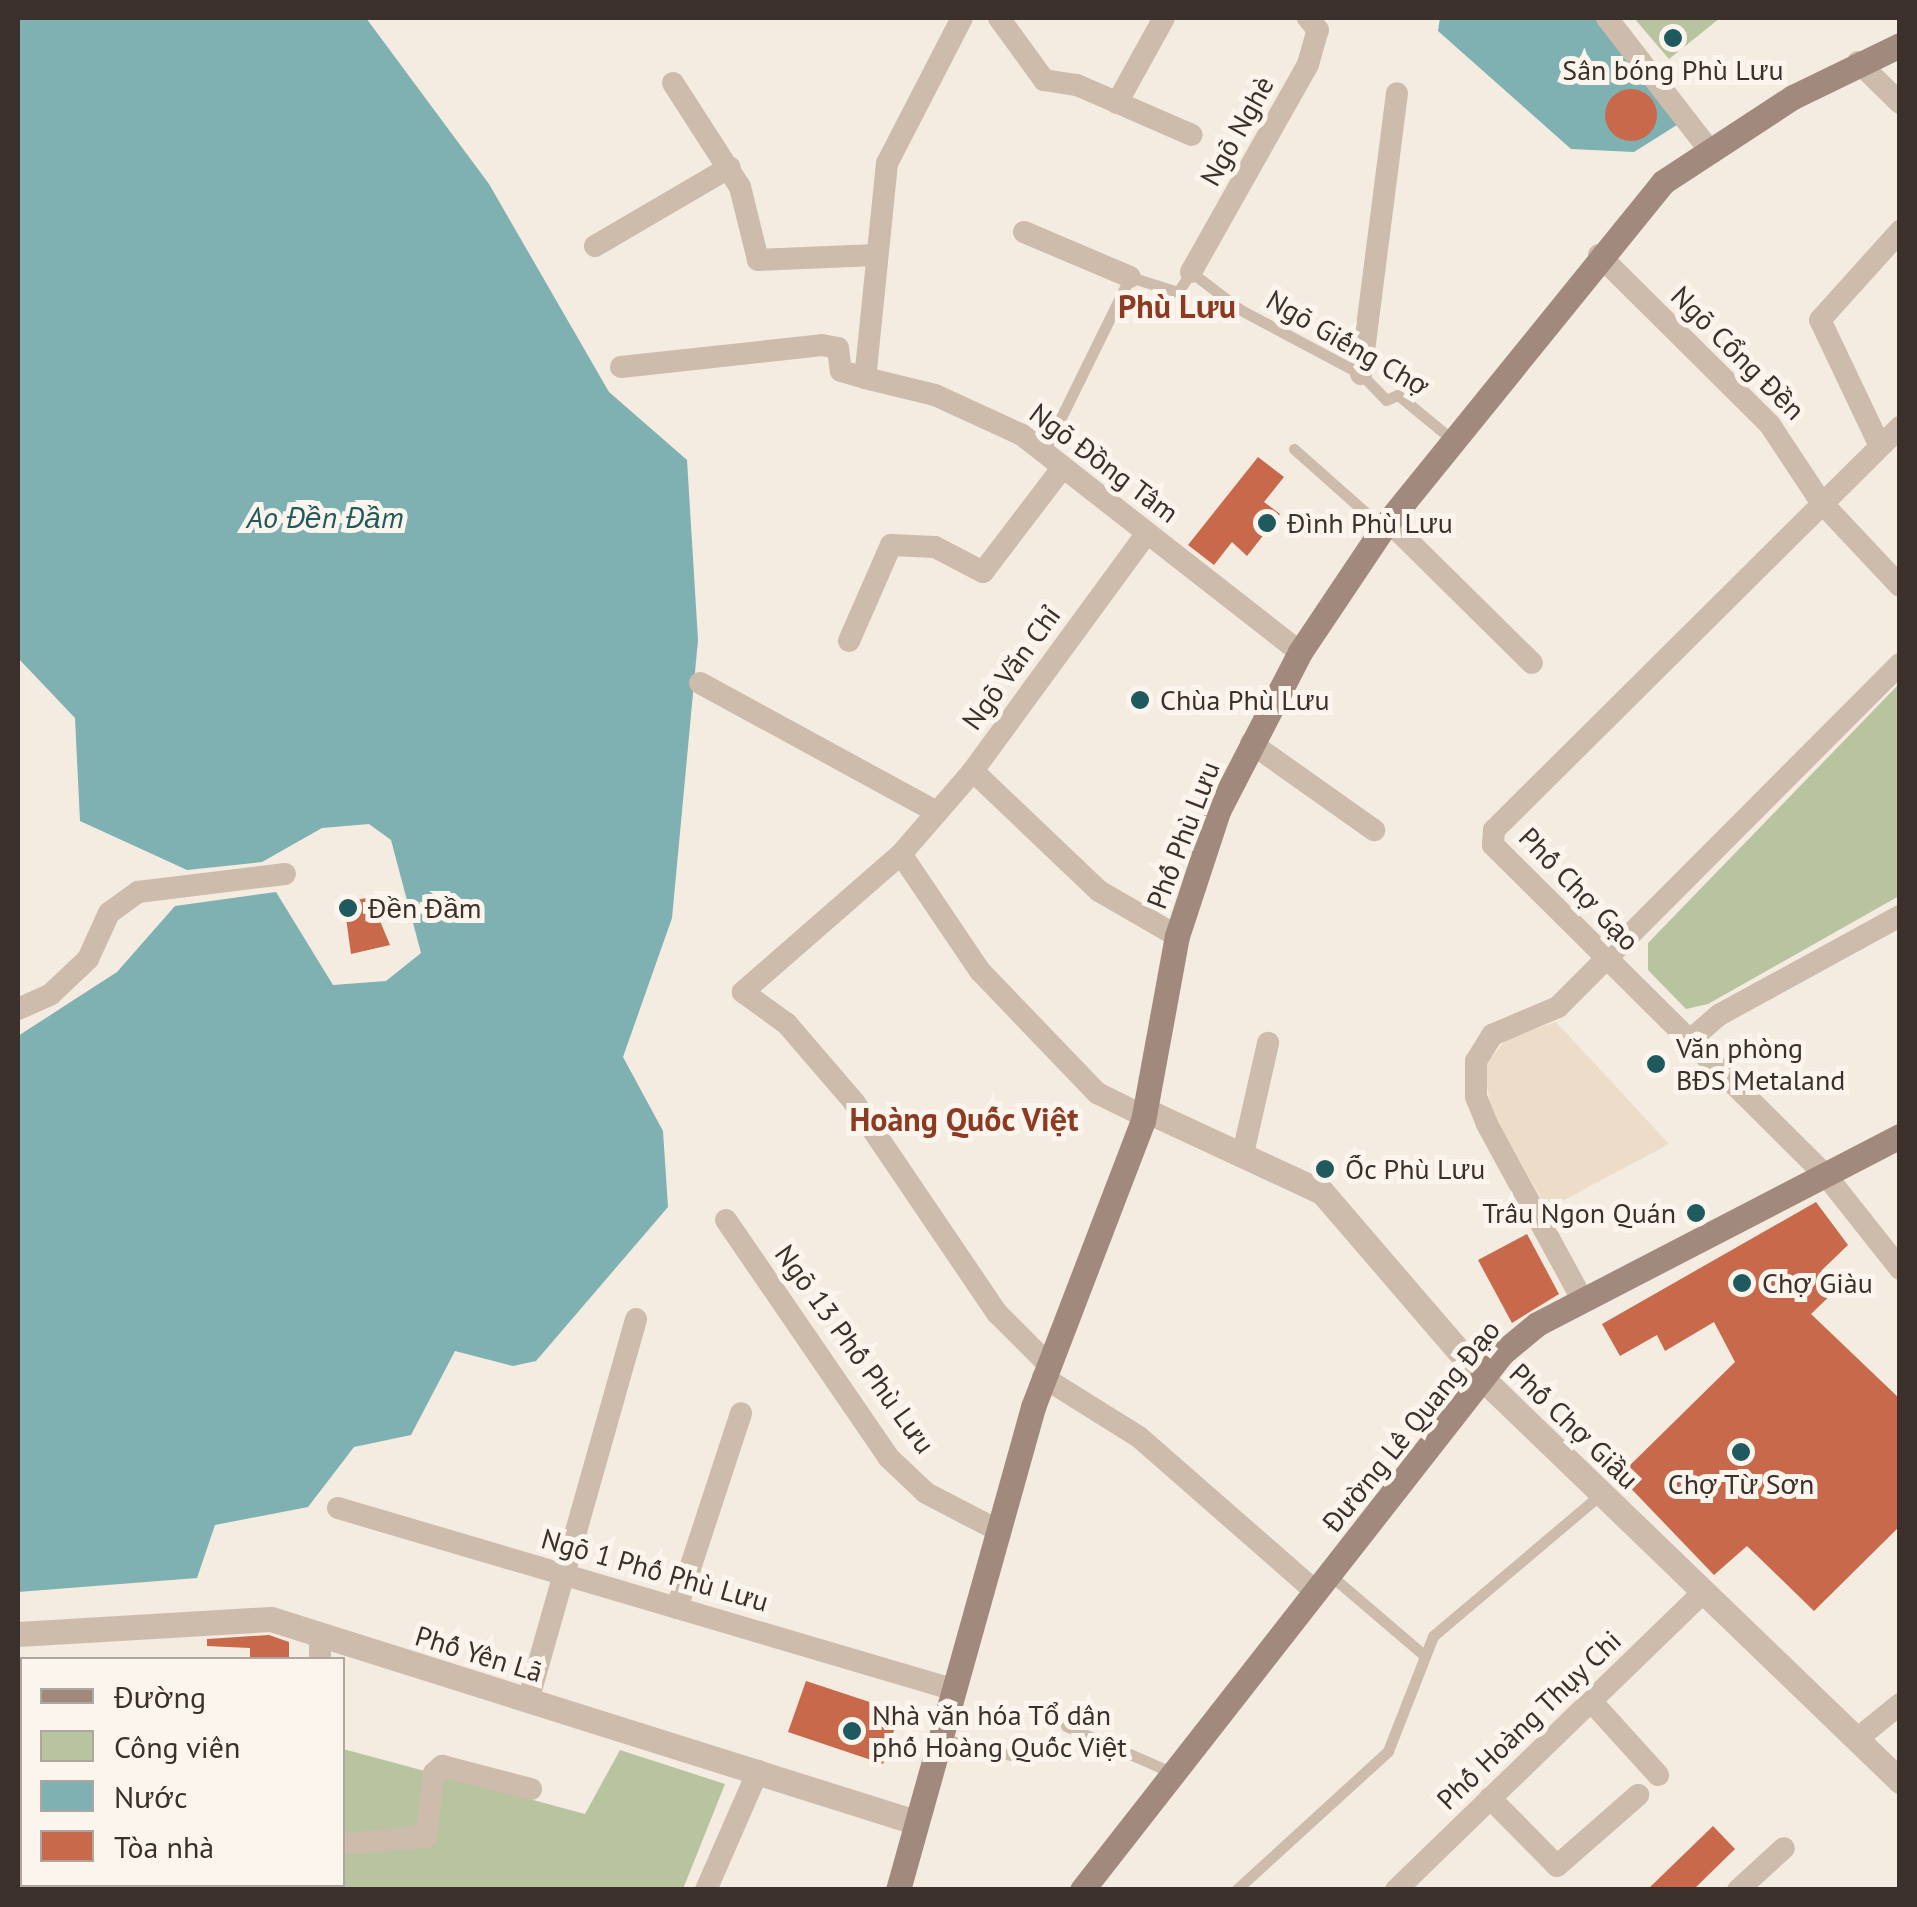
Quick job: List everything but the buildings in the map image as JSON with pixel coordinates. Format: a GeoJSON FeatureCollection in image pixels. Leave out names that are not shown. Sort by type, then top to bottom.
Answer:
{"type":"FeatureCollection","features":[{"type":"Feature","properties":{"kind":"main road","name":"Phố Phù Lưu"},"geometry":{"type":"LineString","coordinates":[[898,1890],[912,1820],[955,1690],[1045,1371],[1144,1113],[1177,936],[1218,811],[1300,652],[1385,524],[1599,255],[1663,182],[1708,148],[1858,62],[1900,44]]}},
{"type":"Feature","properties":{"kind":"main road","name":"Đường Lê Quang Đạo"},"geometry":{"type":"LineString","coordinates":[[1086,1888],[1482,1378],[1537,1324],[1828,1178],[1900,1136]]}},
{"type":"Feature","properties":{"kind":"street"},"geometry":{"type":"LineString","coordinates":[[620,367],[822,345],[838,348],[841,371],[865,378],[886,163],[962,18]]}},
{"type":"Feature","properties":{"kind":"street"},"geometry":{"type":"LineString","coordinates":[[999,18],[1044,80],[1117,103],[1192,135]]}},
{"type":"Feature","properties":{"kind":"street"},"geometry":{"type":"LineString","coordinates":[[1117,103],[1164,18]]}},
{"type":"Feature","properties":{"kind":"street","name":"Ngõ Nghè"},"geometry":{"type":"LineString","coordinates":[[1191,272],[1308,64],[1318,30],[1308,18]]}},
{"type":"Feature","properties":{"kind":"street"},"geometry":{"type":"LineString","coordinates":[[1608,18],[1708,148]]}},
{"type":"Feature","properties":{"kind":"street"},"geometry":{"type":"LineString","coordinates":[[1858,62],[1900,103]]}},
{"type":"Feature","properties":{"kind":"street"},"geometry":{"type":"LineString","coordinates":[[674,83],[730,166],[758,260],[876,255]]}},
{"type":"Feature","properties":{"kind":"street"},"geometry":{"type":"LineString","coordinates":[[1361,374],[1397,93]]}},
{"type":"Feature","properties":{"kind":"street"},"geometry":{"type":"LineString","coordinates":[[595,246],[730,166]]}},
{"type":"Feature","properties":{"kind":"street"},"geometry":{"type":"LineString","coordinates":[[1879,444],[1820,320],[1900,231]]}},
{"type":"Feature","properties":{"kind":"street"},"geometry":{"type":"LineString","coordinates":[[1024,232],[1130,277]]}},
{"type":"Feature","properties":{"kind":"street","name":"Ngõ Cổng Đền"},"geometry":{"type":"LineString","coordinates":[[1599,255],[1770,425],[1822,502],[1900,586]]}},
{"type":"Feature","properties":{"kind":"street","name":"Ngõ Đồng Tâm"},"geometry":{"type":"LineString","coordinates":[[865,378],[935,395],[1044,452],[1300,652]]}},
{"type":"Feature","properties":{"kind":"street","name":"Phố Chợ Gạo"},"geometry":{"type":"LineString","coordinates":[[1900,427],[1494,830],[1501,859],[1828,1178],[1900,1269]]}},
{"type":"Feature","properties":{"kind":"street"},"geometry":{"type":"LineString","coordinates":[[850,641],[890,545],[935,547],[983,572],[1063,468]]}},
{"type":"Feature","properties":{"kind":"street"},"geometry":{"type":"LineString","coordinates":[[1385,524],[1532,664]]}},
{"type":"Feature","properties":{"kind":"street","name":"Ngõ Văn Chỉ"},"geometry":{"type":"LineString","coordinates":[[1147,533],[973,772],[1099,891],[1177,936]]}},
{"type":"Feature","properties":{"kind":"street"},"geometry":{"type":"LineString","coordinates":[[1583,1301],[1487,1124],[1473,1078],[1492,1035],[1558,1007],[1602,958],[1900,664]]}},
{"type":"Feature","properties":{"kind":"street"},"geometry":{"type":"LineString","coordinates":[[700,683],[937,812]]}},
{"type":"Feature","properties":{"kind":"street"},"geometry":{"type":"LineString","coordinates":[[1251,744],[1374,830]]}},
{"type":"Feature","properties":{"kind":"street"},"geometry":{"type":"LineString","coordinates":[[973,772],[901,854],[743,992],[787,1024],[854,1102],[997,1313],[1045,1371],[1139,1437],[1322,1583]]}},
{"type":"Feature","properties":{"kind":"street"},"geometry":{"type":"LineString","coordinates":[[901,854],[980,971],[1097,1093],[1144,1113]]}},
{"type":"Feature","properties":{"kind":"street"},"geometry":{"type":"LineString","coordinates":[[18,1009],[51,994],[88,959],[109,913],[138,892],[284,874]]}},
{"type":"Feature","properties":{"kind":"street"},"geometry":{"type":"LineString","coordinates":[[1689,1041],[1719,1015],[1900,916]]}},
{"type":"Feature","properties":{"kind":"street"},"geometry":{"type":"LineString","coordinates":[[1244,1149],[1268,1043]]}},
{"type":"Feature","properties":{"kind":"street","name":"Phố Chợ Giầu"},"geometry":{"type":"LineString","coordinates":[[1144,1113],[1244,1149],[1322,1192],[1482,1378],[1900,1781]]}},
{"type":"Feature","properties":{"kind":"street","name":"Ngõ 13 Phố Phù Lưu"},"geometry":{"type":"LineString","coordinates":[[726,1220],[888,1457],[926,1492],[999,1531]]}},
{"type":"Feature","properties":{"kind":"street"},"geometry":{"type":"LineString","coordinates":[[528,1700],[636,1319]]}},
{"type":"Feature","properties":{"kind":"street"},"geometry":{"type":"LineString","coordinates":[[678,1608],[740,1413]]}},
{"type":"Feature","properties":{"kind":"street","name":"Ngõ 1 Phố Phù Lưu"},"geometry":{"type":"LineString","coordinates":[[338,1508],[955,1690]]}},
{"type":"Feature","properties":{"kind":"street","name":"Phố Hoàng Thụy Chi"},"geometry":{"type":"LineString","coordinates":[[1396,1890],[1703,1593]]}},
{"type":"Feature","properties":{"kind":"street","name":"Phố Yên Lã"},"geometry":{"type":"LineString","coordinates":[[18,1634],[271,1619],[320,1648],[528,1700],[912,1820]]}},
{"type":"Feature","properties":{"kind":"street"},"geometry":{"type":"LineString","coordinates":[[1591,1701],[1658,1774]]}},
{"type":"Feature","properties":{"kind":"street"},"geometry":{"type":"LineString","coordinates":[[1857,1739],[1900,1704]]}},
{"type":"Feature","properties":{"kind":"street"},"geometry":{"type":"LineString","coordinates":[[345,1844],[426,1837],[434,1772],[442,1766],[530,1789]]}},
{"type":"Feature","properties":{"kind":"street"},"geometry":{"type":"LineString","coordinates":[[706,1890],[758,1771]]}},
{"type":"Feature","properties":{"kind":"street"},"geometry":{"type":"LineString","coordinates":[[1490,1798],[1557,1866],[1638,1794]]}},
{"type":"Feature","properties":{"kind":"street"},"geometry":{"type":"LineString","coordinates":[[1738,1890],[1784,1848]]}},
{"type":"Feature","properties":{"kind":"lane"},"geometry":{"type":"LineString","coordinates":[[1044,452],[1130,277],[1178,292],[1191,272]]}},
{"type":"Feature","properties":{"kind":"lane","name":"Ngõ Giếng Chợ"},"geometry":{"type":"LineString","coordinates":[[1191,272],[1239,309],[1361,374],[1386,400],[1398,396],[1454,442]]}},
{"type":"Feature","properties":{"kind":"lane"},"geometry":{"type":"LineString","coordinates":[[1294,449],[1385,524]]}},
{"type":"Feature","properties":{"kind":"lane"},"geometry":{"type":"LineString","coordinates":[[1236,1890],[1388,1751],[1433,1636],[1496,1578],[1601,1494]]}},
{"type":"Feature","properties":{"kind":"lane"},"geometry":{"type":"LineString","coordinates":[[1322,1583],[1425,1656]]}},
{"type":"Feature","properties":{"kind":"lane"},"geometry":{"type":"LineString","coordinates":[[1066,1726],[1173,1772]]}},
{"type":"Feature","properties":{"kind":"lane"},"geometry":{"type":"LineString","coordinates":[[939,1738],[1028,1759]]}},
{"type":"Feature","properties":{"kind":"green space","name":"Sân bóng Phù Lưu"},"geometry":{"type":"Polygon","coordinates":[[[1634,18],[1720,18],[1669,59],[1634,18]]]}},
{"type":"Feature","properties":{"kind":"green space"},"geometry":{"type":"Polygon","coordinates":[[[1899,684],[1899,896],[1708,1004],[1686,1009],[1648,970],[1648,943],[1899,684]]]}},
{"type":"Feature","properties":{"kind":"green space"},"geometry":{"type":"Polygon","coordinates":[[[345,1750],[585,1814],[620,1750],[725,1784],[683,1889],[336,1890],[345,1887],[345,1750]]]}},
{"type":"Feature","properties":{"kind":"shaded area"},"geometry":{"type":"Polygon","coordinates":[[[1556,1022],[1669,1144],[1547,1209],[1491,1109],[1484,1067],[1507,1038],[1556,1022]]]}},
{"type":"Feature","properties":{"kind":"water","name":"Ao Đền Đầm"},"geometry":{"type":"Polygon","coordinates":[[[18,18],[366,18],[489,184],[609,392],[687,460],[698,640],[672,918],[623,1057],[663,1131],[668,1207],[536,1361],[513,1366],[455,1351],[411,1435],[354,1447],[308,1507],[215,1525],[197,1578],[18,1592],[18,1036],[117,972],[175,906],[276,892],[333,985],[386,981],[421,953],[391,840],[369,824],[322,828],[262,862],[187,870],[80,821],[75,718],[18,658],[18,18]]]}},
{"type":"Feature","properties":{"kind":"water"},"geometry":{"type":"Polygon","coordinates":[[[1440,18],[1595,18],[1680,123],[1634,152],[1571,149],[1438,31],[1440,18]]]}},
{"type":"Feature","properties":{"kind":"place","name":"Sân bóng Phù Lưu"},"geometry":{"type":"Point","coordinates":[1673,38]}},
{"type":"Feature","properties":{"kind":"place","name":"Đình Phù Lưu"},"geometry":{"type":"Point","coordinates":[1267,523]}},
{"type":"Feature","properties":{"kind":"place","name":"Chùa Phù Lưu"},"geometry":{"type":"Point","coordinates":[1140,700]}},
{"type":"Feature","properties":{"kind":"place","name":"Đền Đầm"},"geometry":{"type":"Point","coordinates":[348,908]}},
{"type":"Feature","properties":{"kind":"place","name":"Văn phòng BĐS Metaland"},"geometry":{"type":"Point","coordinates":[1656,1064]}},
{"type":"Feature","properties":{"kind":"place","name":"Ốc Phù Lưu"},"geometry":{"type":"Point","coordinates":[1325,1169]}},
{"type":"Feature","properties":{"kind":"place","name":"Trâu Ngon Quán"},"geometry":{"type":"Point","coordinates":[1696,1213]}},
{"type":"Feature","properties":{"kind":"place","name":"Chợ Giàu"},"geometry":{"type":"Point","coordinates":[1742,1283]}},
{"type":"Feature","properties":{"kind":"place","name":"Chợ Từ Sơn"},"geometry":{"type":"Point","coordinates":[1741,1452]}},
{"type":"Feature","properties":{"kind":"place","name":"Nhà văn hóa Tổ dân phố Hoàng Quốc Việt"},"geometry":{"type":"Point","coordinates":[852,1731]}},
{"type":"Feature","properties":{"kind":"district","name":"Phù Lưu"},"geometry":{"type":"Point","coordinates":[1177,306]}},
{"type":"Feature","properties":{"kind":"district","name":"Hoàng Quốc Việt"},"geometry":{"type":"Point","coordinates":[964,1119]}}]}
